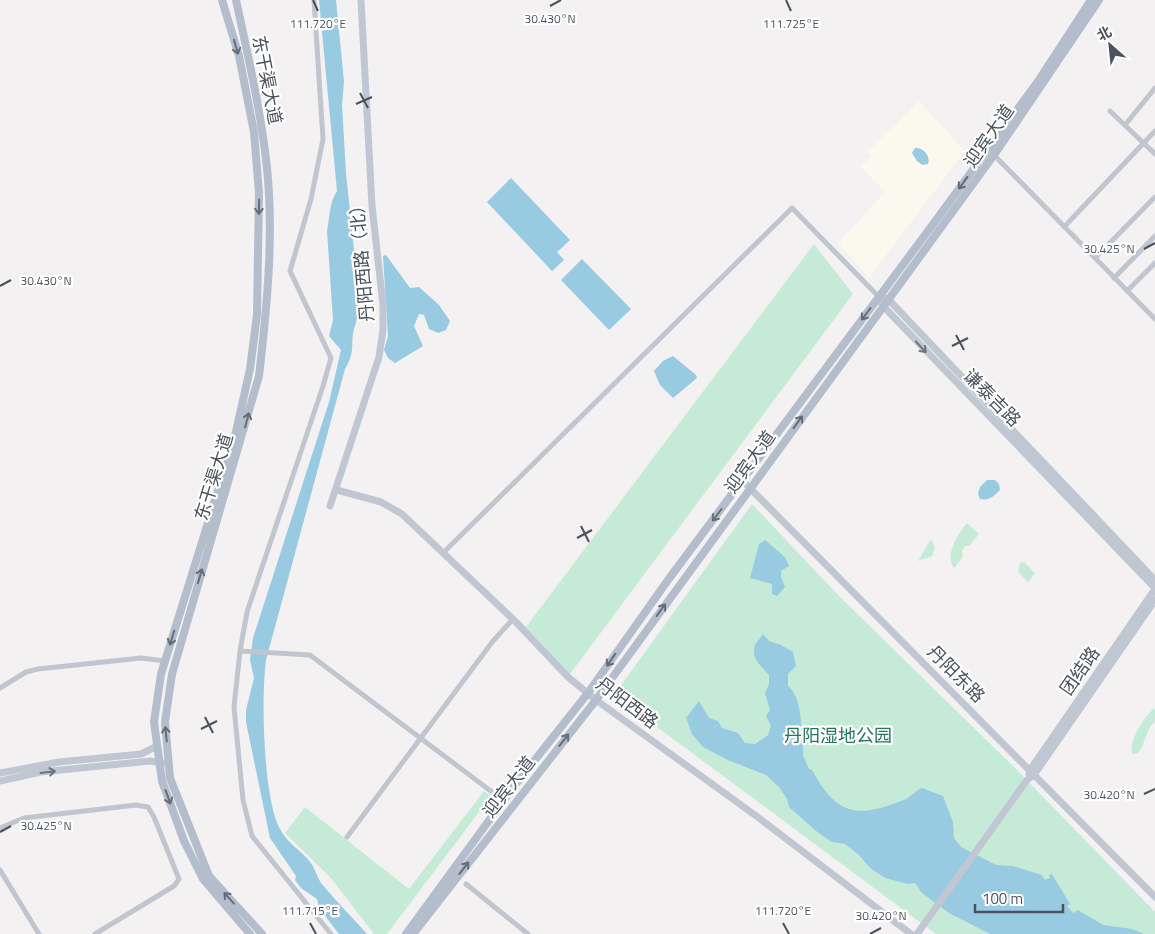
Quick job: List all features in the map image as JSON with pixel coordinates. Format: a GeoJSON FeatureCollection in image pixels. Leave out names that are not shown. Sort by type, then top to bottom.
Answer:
{"type":"FeatureCollection","features":[{"type":"Feature","properties":{"kind":"main road","name":"东干渠大道"},"geometry":{"type":"LineString","coordinates":[[222,0],[238,56],[254,132],[259,193],[257,315],[250,369],[235,436],[165,661],[154,722],[162,781],[180,832],[203,879],[250,934]]}},
{"type":"Feature","properties":{"kind":"main road","name":"东干渠大道"},"geometry":{"type":"LineString","coordinates":[[236,0],[256,92],[267,169],[269,242],[265,325],[259,376],[172,674],[164,722],[170,778],[209,876],[262,934]]}},
{"type":"Feature","properties":{"kind":"main road","name":"迎宾大道"},"geometry":{"type":"LineString","coordinates":[[406,934],[514,785],[588,693],[742,481],[1039,80],[1091,0]]}},
{"type":"Feature","properties":{"kind":"main road","name":"迎宾大道"},"geometry":{"type":"LineString","coordinates":[[413,934],[596,700],[994,155],[1099,0]]}},
{"type":"Feature","properties":{"kind":"street"},"geometry":{"type":"LineString","coordinates":[[314,0],[323,139],[311,199],[290,271],[330,358],[323,386],[247,612],[240,651],[234,707],[243,800],[252,836],[331,934]]}},
{"type":"Feature","properties":{"kind":"street","name":"丹阳西路（北）"},"geometry":{"type":"LineString","coordinates":[[330,506],[337,490],[379,356],[383,330],[372,206],[360,0]]}},
{"type":"Feature","properties":{"kind":"street"},"geometry":{"type":"LineString","coordinates":[[1125,125],[1155,88]]}},
{"type":"Feature","properties":{"kind":"street"},"geometry":{"type":"LineString","coordinates":[[1110,111],[1155,154]]}},
{"type":"Feature","properties":{"kind":"street"},"geometry":{"type":"LineString","coordinates":[[1064,226],[1155,131]]}},
{"type":"Feature","properties":{"kind":"street"},"geometry":{"type":"LineString","coordinates":[[994,155],[1155,319]]}},
{"type":"Feature","properties":{"kind":"street"},"geometry":{"type":"LineString","coordinates":[[1095,258],[1155,197]]}},
{"type":"Feature","properties":{"kind":"street"},"geometry":{"type":"LineString","coordinates":[[443,553],[792,208],[879,297],[888,299]]}},
{"type":"Feature","properties":{"kind":"street"},"geometry":{"type":"LineString","coordinates":[[1114,278],[1155,236]]}},
{"type":"Feature","properties":{"kind":"street"},"geometry":{"type":"LineString","coordinates":[[1127,291],[1155,263]]}},
{"type":"Feature","properties":{"kind":"street","name":"谦泰吉路"},"geometry":{"type":"LineString","coordinates":[[879,297],[883,306],[1155,589]]}},
{"type":"Feature","properties":{"kind":"street","name":"谦泰吉路"},"geometry":{"type":"LineString","coordinates":[[888,299],[1155,580]]}},
{"type":"Feature","properties":{"kind":"street","name":"丹阳东路"},"geometry":{"type":"LineString","coordinates":[[735,473],[1031,774],[1155,897]]}},
{"type":"Feature","properties":{"kind":"street","name":"丹阳西路"},"geometry":{"type":"LineString","coordinates":[[337,490],[381,502],[402,514],[513,619],[568,677],[596,700],[759,818],[911,934]]}},
{"type":"Feature","properties":{"kind":"street","name":"团结路"},"geometry":{"type":"LineString","coordinates":[[1031,774],[1155,589]]}},
{"type":"Feature","properties":{"kind":"street","name":"团结路"},"geometry":{"type":"LineString","coordinates":[[1031,774],[1155,600]]}},
{"type":"Feature","properties":{"kind":"street"},"geometry":{"type":"LineString","coordinates":[[347,837],[493,641],[513,619]]}},
{"type":"Feature","properties":{"kind":"street"},"geometry":{"type":"LineString","coordinates":[[240,651],[310,655],[496,795]]}},
{"type":"Feature","properties":{"kind":"street"},"geometry":{"type":"LineString","coordinates":[[0,688],[26,672],[38,669],[141,658],[165,661]]}},
{"type":"Feature","properties":{"kind":"street"},"geometry":{"type":"LineString","coordinates":[[0,772],[59,762],[141,754],[157,746]]}},
{"type":"Feature","properties":{"kind":"street"},"geometry":{"type":"LineString","coordinates":[[0,781],[41,772],[150,761],[165,764],[169,770]]}},
{"type":"Feature","properties":{"kind":"street"},"geometry":{"type":"LineString","coordinates":[[917,934],[979,850],[1031,774]]}},
{"type":"Feature","properties":{"kind":"street"},"geometry":{"type":"LineString","coordinates":[[0,828],[24,818],[136,805],[148,807],[154,817],[178,879],[174,886],[95,934]]}},
{"type":"Feature","properties":{"kind":"street"},"geometry":{"type":"LineString","coordinates":[[0,870],[39,934]]}},
{"type":"Feature","properties":{"kind":"street"},"geometry":{"type":"LineString","coordinates":[[466,884],[528,934]]}},
{"type":"Feature","properties":{"kind":"shaded area"},"geometry":{"type":"Polygon","coordinates":[[[919,101],[965,151],[869,278],[838,243],[885,192],[860,166],[871,157],[867,152],[919,101]]]}},
{"type":"Feature","properties":{"kind":"green space"},"geometry":{"type":"Polygon","coordinates":[[[814,244],[853,294],[570,674],[526,627],[814,244]]]}},
{"type":"Feature","properties":{"kind":"green space","name":"丹阳湿地公园"},"geometry":{"type":"Polygon","coordinates":[[[752,504],[840,597],[1017,770],[1155,912],[1155,934],[936,934],[614,695],[752,504]]]}},
{"type":"Feature","properties":{"kind":"green space"},"geometry":{"type":"Polygon","coordinates":[[[967,523],[979,534],[969,546],[965,546],[962,551],[963,557],[954,568],[951,563],[951,551],[956,539],[967,523]]]}},
{"type":"Feature","properties":{"kind":"green space"},"geometry":{"type":"Polygon","coordinates":[[[931,539],[935,547],[932,556],[918,561],[931,539]]]}},
{"type":"Feature","properties":{"kind":"green space"},"geometry":{"type":"Polygon","coordinates":[[[1024,562],[1035,573],[1028,582],[1018,572],[1020,563],[1024,562]]]}},
{"type":"Feature","properties":{"kind":"green space"},"geometry":{"type":"Polygon","coordinates":[[[1155,708],[1155,721],[1149,729],[1143,745],[1138,753],[1132,754],[1133,742],[1138,729],[1155,708]]]}},
{"type":"Feature","properties":{"kind":"green space"},"geometry":{"type":"Polygon","coordinates":[[[484,791],[491,796],[387,934],[374,934],[330,877],[285,833],[305,807],[409,889],[484,791]]]}},
{"type":"Feature","properties":{"kind":"water"},"geometry":{"type":"Polygon","coordinates":[[[319,0],[336,0],[344,82],[342,105],[346,173],[359,305],[353,332],[351,357],[345,369],[266,660],[264,677],[265,747],[270,795],[274,814],[280,829],[287,839],[311,863],[321,883],[367,934],[339,934],[319,908],[317,899],[301,888],[295,880],[296,876],[270,838],[246,722],[246,710],[254,678],[250,660],[253,638],[329,402],[341,350],[329,336],[333,320],[327,231],[331,205],[337,191],[319,0]]]}},
{"type":"Feature","properties":{"kind":"water"},"geometry":{"type":"Polygon","coordinates":[[[915,148],[921,149],[926,153],[929,161],[928,164],[922,165],[917,161],[912,153],[915,148]]]}},
{"type":"Feature","properties":{"kind":"water"},"geometry":{"type":"Polygon","coordinates":[[[511,178],[570,240],[557,252],[564,260],[552,271],[487,202],[511,178]]]}},
{"type":"Feature","properties":{"kind":"water"},"geometry":{"type":"Polygon","coordinates":[[[386,255],[410,288],[419,287],[439,305],[450,321],[446,330],[438,333],[429,329],[424,315],[419,314],[414,326],[423,346],[395,363],[388,358],[384,350],[388,336],[383,256],[386,255]]]}},
{"type":"Feature","properties":{"kind":"water"},"geometry":{"type":"Polygon","coordinates":[[[582,259],[631,309],[609,330],[561,280],[582,259]]]}},
{"type":"Feature","properties":{"kind":"water"},"geometry":{"type":"Polygon","coordinates":[[[673,356],[696,375],[697,378],[673,398],[660,385],[654,371],[663,361],[673,356]]]}},
{"type":"Feature","properties":{"kind":"water"},"geometry":{"type":"Polygon","coordinates":[[[987,480],[995,480],[999,484],[1000,490],[989,499],[980,499],[978,494],[980,487],[987,480]]]}},
{"type":"Feature","properties":{"kind":"water"},"geometry":{"type":"Polygon","coordinates":[[[765,540],[785,557],[789,566],[781,571],[785,587],[777,596],[772,594],[772,584],[750,578],[759,544],[765,540]]]}},
{"type":"Feature","properties":{"kind":"water"},"geometry":{"type":"Polygon","coordinates":[[[763,634],[769,641],[793,652],[796,666],[788,674],[788,686],[795,696],[800,710],[800,738],[803,739],[803,755],[809,769],[812,770],[831,797],[841,805],[851,810],[875,809],[906,799],[922,788],[943,796],[953,822],[954,838],[961,847],[996,865],[1013,866],[1042,875],[1045,880],[1050,878],[1049,875],[1052,874],[1070,904],[1067,906],[1073,913],[1078,910],[1103,925],[1132,929],[1144,934],[990,934],[949,913],[922,893],[915,883],[908,884],[885,878],[870,868],[859,855],[845,844],[832,842],[816,831],[789,807],[787,799],[779,787],[766,775],[728,760],[703,747],[692,734],[686,718],[699,701],[709,718],[718,721],[722,728],[738,733],[745,743],[755,744],[768,735],[771,726],[766,716],[770,710],[765,693],[769,684],[769,675],[755,658],[754,654],[755,645],[763,634]]]}}]}
